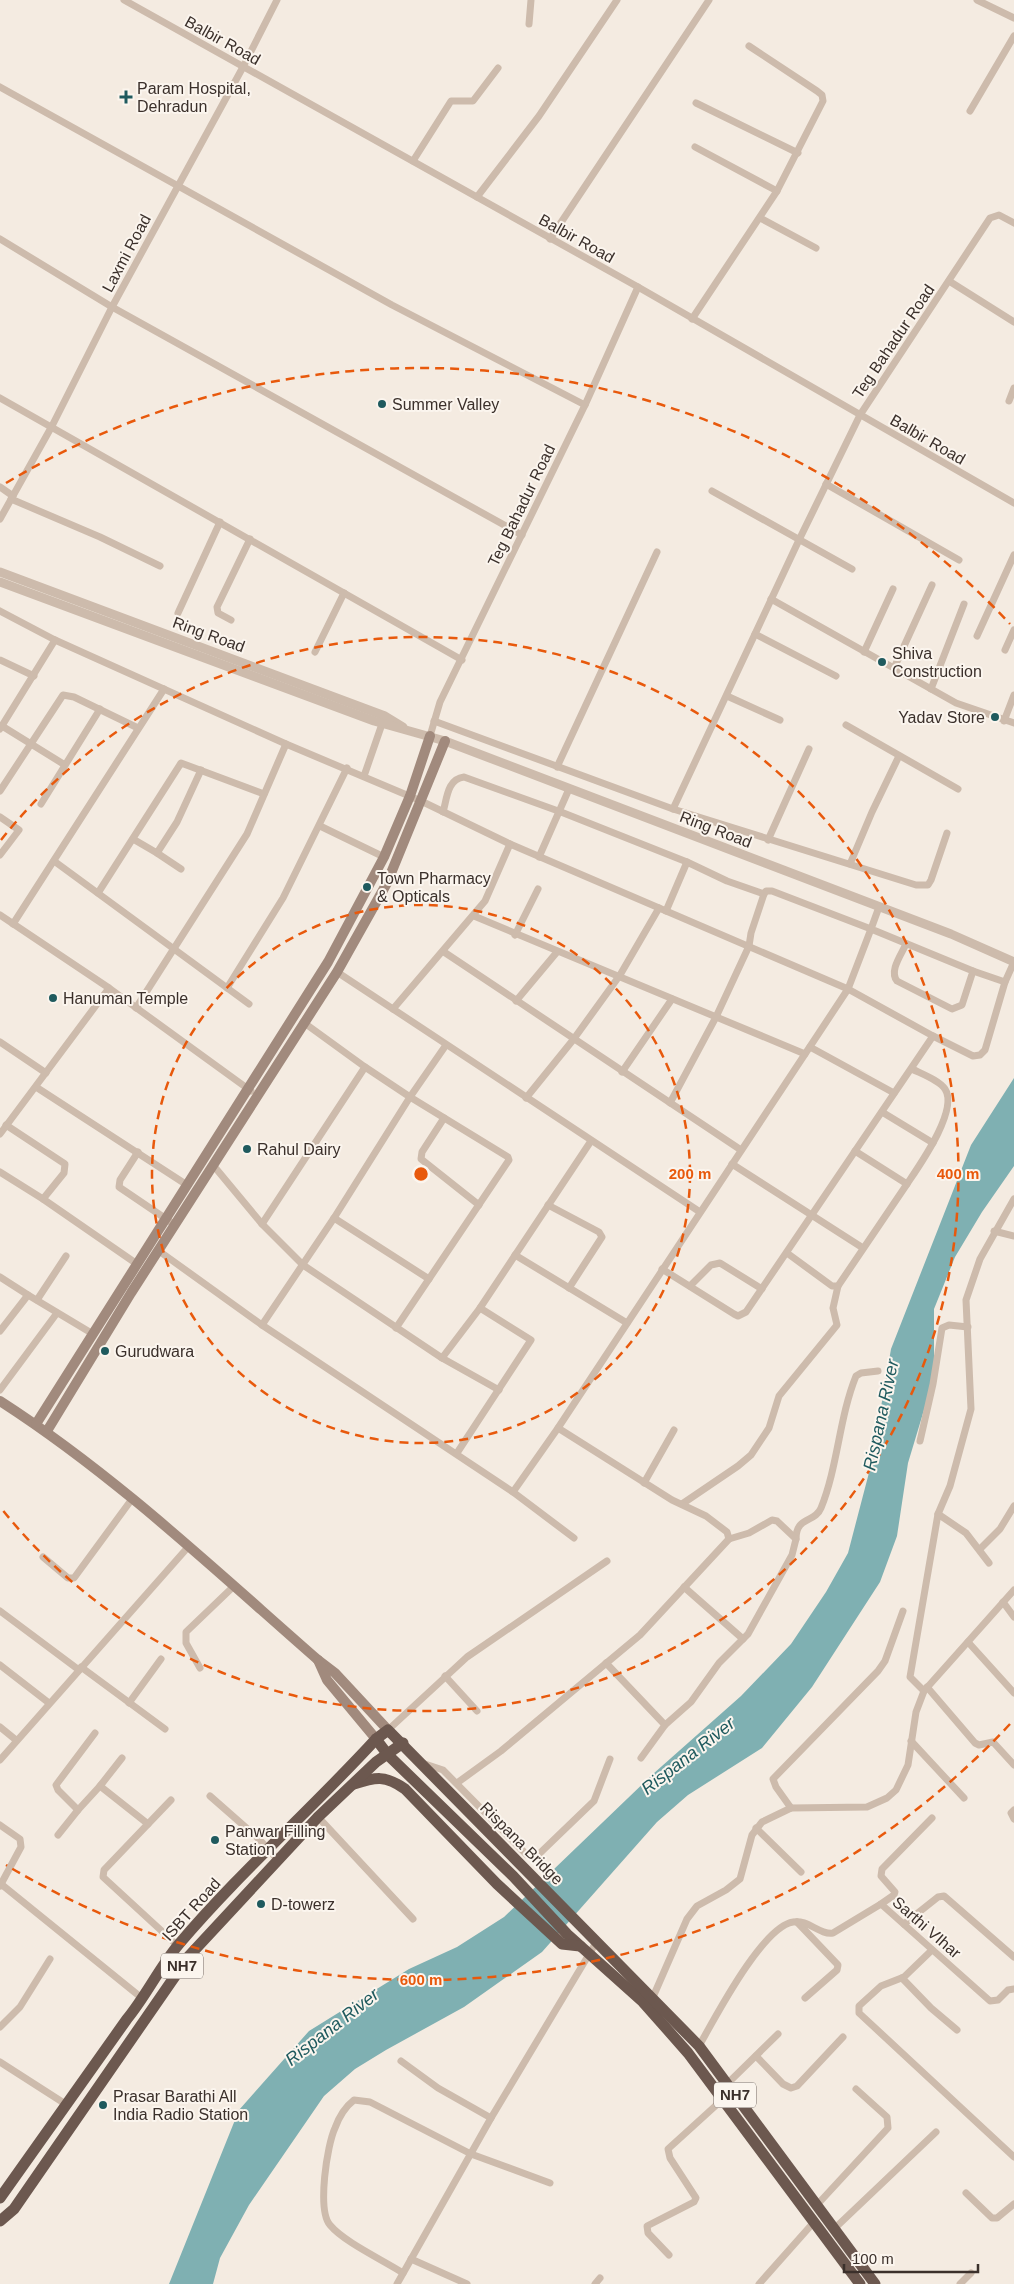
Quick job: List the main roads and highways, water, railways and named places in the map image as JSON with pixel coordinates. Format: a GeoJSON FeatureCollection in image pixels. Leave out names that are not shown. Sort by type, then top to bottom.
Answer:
{"type":"FeatureCollection","features":[{"type":"Feature","properties":{"kind":"highway","name":"ISBT Road"},"geometry":{"type":"LineString","coordinates":[[0,2198],[126,2019],[143,1999],[178,1946],[268,1848],[376,1739],[388,1730]]}},
{"type":"Feature","properties":{"kind":"highway","name":"NH7"},"geometry":{"type":"LineString","coordinates":[[0,2222],[14,2209],[189,1956],[318,1817],[352,1784],[402,1743],[388,1730]]}},
{"type":"Feature","properties":{"kind":"highway","name":"NH7"},"geometry":{"type":"LineString","coordinates":[[376,1739],[387,1754]]}},
{"type":"Feature","properties":{"kind":"highway","name":"Rispana Bridge"},"geometry":{"type":"LineString","coordinates":[[402,1743],[444,1788],[653,1997],[699,2046],[871,2282]]}},
{"type":"Feature","properties":{"kind":"highway","name":"Rispana Bridge"},"geometry":{"type":"LineString","coordinates":[[387,1754],[513,1876],[562,1937]]}},
{"type":"Feature","properties":{"kind":"highway"},"geometry":{"type":"LineString","coordinates":[[352,1784],[373,1778],[387,1778],[405,1789],[497,1884],[562,1937]]}},
{"type":"Feature","properties":{"kind":"highway","name":"NH7"},"geometry":{"type":"LineString","coordinates":[[562,1937],[580,1946],[643,2002],[688,2053],[860,2284]]}},
{"type":"Feature","properties":{"kind":"main road"},"geometry":{"type":"LineString","coordinates":[[36,1424],[328,962],[384,857],[410,796],[430,736]]}},
{"type":"Feature","properties":{"kind":"main road"},"geometry":{"type":"LineString","coordinates":[[46,1431],[303,1022],[337,972],[387,883],[445,740]]}},
{"type":"Feature","properties":{"kind":"main road"},"geometry":{"type":"LineString","coordinates":[[0,1401],[46,1431],[189,1546],[335,1673],[388,1730]]}},
{"type":"Feature","properties":{"kind":"main road"},"geometry":{"type":"LineString","coordinates":[[318,1660],[327,1680],[376,1739]]}},
{"type":"Feature","properties":{"kind":"water","name":"Rispana River"},"geometry":{"type":"Polygon","coordinates":[[[1014,1078],[1014,1166],[982,1212],[955,1257],[934,1309],[934,1365],[927,1400],[908,1463],[897,1536],[880,1582],[812,1687],[762,1748],[688,1795],[657,1822],[542,1952],[464,2007],[355,2069],[324,2096],[249,2205],[220,2258],[213,2284],[169,2284],[239,2110],[309,2031],[409,1969],[457,1947],[504,1917],[653,1774],[741,1696],[791,1644],[826,1592],[848,1553],[871,1465],[891,1349],[971,1145],[1014,1078]]]}},
{"type":"Feature","properties":{"kind":"place","name":"Param Hospital, Dehradun"},"geometry":{"type":"Point","coordinates":[126,97]}},
{"type":"Feature","properties":{"kind":"place","name":"Summer Valley"},"geometry":{"type":"Point","coordinates":[382,404]}},
{"type":"Feature","properties":{"kind":"place","name":"Shiva Construction"},"geometry":{"type":"Point","coordinates":[882,662]}},
{"type":"Feature","properties":{"kind":"place","name":"Yadav Store"},"geometry":{"type":"Point","coordinates":[995,717]}},
{"type":"Feature","properties":{"kind":"place","name":"Town Pharmacy & Opticals"},"geometry":{"type":"Point","coordinates":[367,887]}},
{"type":"Feature","properties":{"kind":"place","name":"Hanuman Temple"},"geometry":{"type":"Point","coordinates":[53,998]}},
{"type":"Feature","properties":{"kind":"place","name":"Rahul Dairy"},"geometry":{"type":"Point","coordinates":[247,1149]}},
{"type":"Feature","properties":{"kind":"place","name":"Gurudwara"},"geometry":{"type":"Point","coordinates":[105,1351]}},
{"type":"Feature","properties":{"kind":"place","name":"Panwar Filling Station"},"geometry":{"type":"Point","coordinates":[215,1840]}},
{"type":"Feature","properties":{"kind":"place","name":"D-towerz"},"geometry":{"type":"Point","coordinates":[261,1904]}},
{"type":"Feature","properties":{"kind":"place","name":"Prasar Barathi All India Radio Station"},"geometry":{"type":"Point","coordinates":[103,2105]}}]}
